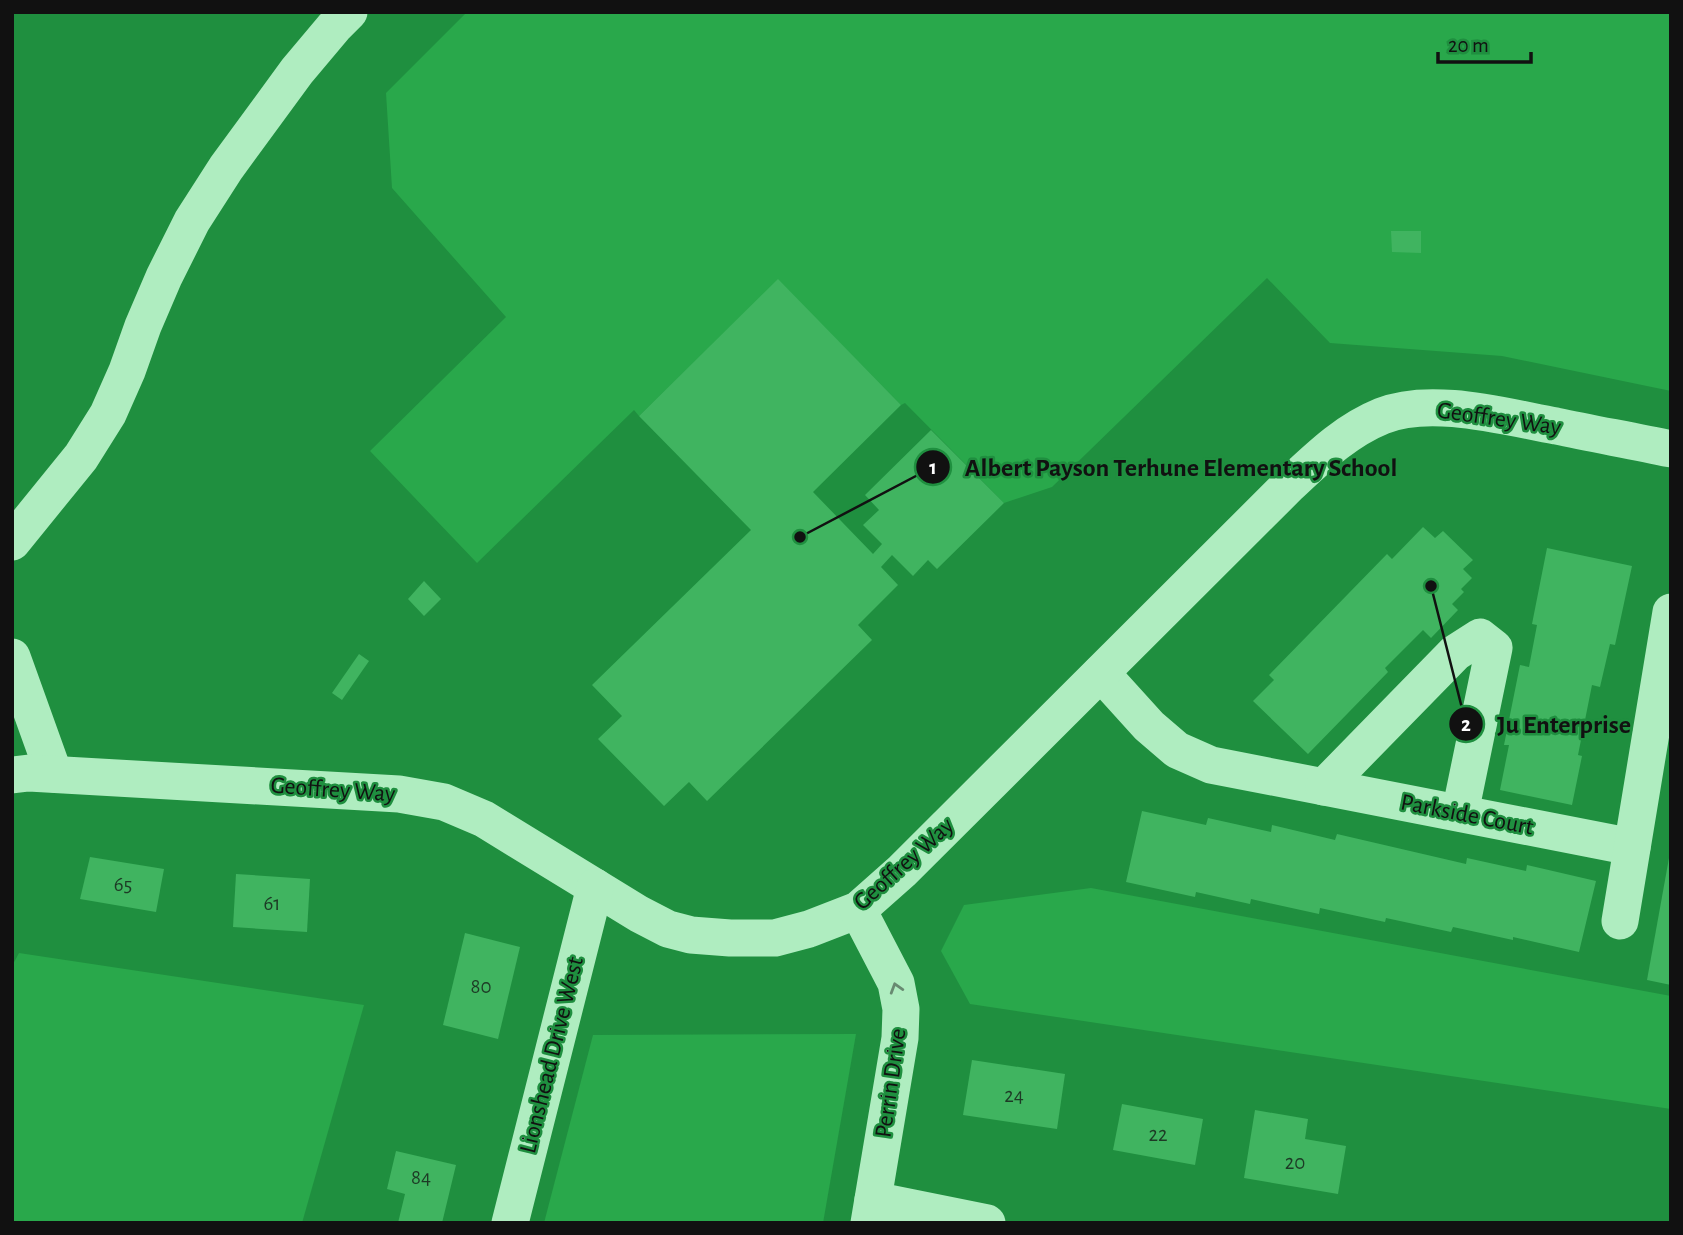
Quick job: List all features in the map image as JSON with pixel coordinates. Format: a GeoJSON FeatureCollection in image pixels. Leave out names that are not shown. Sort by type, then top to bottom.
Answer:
{"type":"FeatureCollection","features":[{"type":"Feature","properties":{"kind":"street"},"geometry":{"type":"LineString","coordinates":[[12,542],[81,457],[108,414],[164,277],[192,221],[226,168],[297,71],[349,12]]}},
{"type":"Feature","properties":{"kind":"street","name":"Geoffrey Way"},"geometry":{"type":"LineString","coordinates":[[12,775],[54,774],[399,794],[444,802],[484,819],[636,913],[668,929],[691,935],[730,939],[775,938],[809,929],[858,910],[902,871],[1323,454],[1353,430],[1385,415],[1415,408],[1472,410],[1671,449]]}},
{"type":"Feature","properties":{"kind":"street"},"geometry":{"type":"LineString","coordinates":[[1620,921],[1671,612]]}},
{"type":"Feature","properties":{"kind":"street"},"geometry":{"type":"LineString","coordinates":[[1324,787],[1455,653],[1480,637],[1494,648],[1460,813]]}},
{"type":"Feature","properties":{"kind":"street"},"geometry":{"type":"LineString","coordinates":[[12,657],[54,774]]}},
{"type":"Feature","properties":{"kind":"street","name":"Parkside Court"},"geometry":{"type":"LineString","coordinates":[[1101,673],[1149,726],[1177,750],[1211,765],[1632,847]]}},
{"type":"Feature","properties":{"kind":"street","name":"Lionshead Drive West"},"geometry":{"type":"LineString","coordinates":[[510,1223],[595,887]]}},
{"type":"Feature","properties":{"kind":"street","name":"Perrin Drive"},"geometry":{"type":"LineString","coordinates":[[858,910],[896,983],[901,1009],[900,1038],[871,1211]]}},
{"type":"Feature","properties":{"kind":"street"},"geometry":{"type":"LineString","coordinates":[[871,1211],[987,1223]]}},
{"type":"Feature","properties":{"kind":"green space"},"geometry":{"type":"Polygon","coordinates":[[[467,12],[1671,12],[1671,391],[1502,356],[1330,343],[1267,278],[1052,487],[1004,503],[905,403],[901,405],[778,280],[639,416],[634,410],[477,563],[370,451],[506,317],[392,188],[386,93],[467,12]]]}},
{"type":"Feature","properties":{"kind":"green space"},"geometry":{"type":"Polygon","coordinates":[[[1091,888],[1671,996],[1671,1109],[970,1004],[941,951],[964,905],[1091,888]]]}},
{"type":"Feature","properties":{"kind":"green space"},"geometry":{"type":"Polygon","coordinates":[[[19,953],[364,1005],[302,1223],[12,1223],[12,966],[19,953]]]}},
{"type":"Feature","properties":{"kind":"green space"},"geometry":{"type":"Polygon","coordinates":[[[856,1034],[823,1223],[544,1223],[593,1035],[856,1034]]]}},
{"type":"Feature","properties":{"kind":"building"},"geometry":{"type":"Polygon","coordinates":[[[1391,231],[1421,231],[1421,253],[1392,252],[1391,231]]]}},
{"type":"Feature","properties":{"kind":"building"},"geometry":{"type":"Polygon","coordinates":[[[778,279],[901,405],[813,492],[873,554],[882,544],[863,525],[879,510],[865,495],[931,430],[1004,503],[937,569],[928,560],[913,576],[892,555],[881,567],[898,585],[858,625],[872,640],[707,801],[689,782],[664,806],[598,739],[622,716],[592,685],[751,530],[639,416],[778,279]]]}},
{"type":"Feature","properties":{"kind":"building"},"geometry":{"type":"Polygon","coordinates":[[[1423,527],[1435,538],[1443,531],[1473,560],[1463,569],[1472,578],[1461,589],[1464,592],[1452,604],[1458,610],[1431,638],[1423,630],[1385,668],[1388,672],[1308,754],[1253,701],[1274,680],[1269,675],[1387,554],[1392,559],[1423,527]]]}},
{"type":"Feature","properties":{"kind":"building"},"geometry":{"type":"Polygon","coordinates":[[[1547,548],[1632,566],[1615,645],[1610,644],[1600,687],[1592,685],[1578,755],[1582,756],[1572,805],[1500,790],[1509,745],[1504,745],[1520,665],[1529,667],[1537,625],[1532,624],[1547,548]]]}},
{"type":"Feature","properties":{"kind":"building"},"geometry":{"type":"Polygon","coordinates":[[[424,581],[441,599],[424,616],[408,599],[424,581]]]}},
{"type":"Feature","properties":{"kind":"building"},"geometry":{"type":"Polygon","coordinates":[[[359,654],[369,661],[342,700],[332,693],[359,654]]]}},
{"type":"Feature","properties":{"kind":"building"},"geometry":{"type":"Polygon","coordinates":[[[1142,811],[1206,825],[1208,818],[1271,832],[1272,825],[1335,840],[1337,834],[1466,864],[1467,858],[1526,871],[1527,865],[1596,881],[1579,952],[1453,927],[1451,932],[1320,908],[1319,914],[1251,899],[1250,904],[1196,892],[1195,897],[1126,882],[1142,811]]]}},
{"type":"Feature","properties":{"kind":"building"},"geometry":{"type":"Polygon","coordinates":[[[90,857],[164,869],[156,912],[80,899],[90,857]]]}},
{"type":"Feature","properties":{"kind":"building"},"geometry":{"type":"Polygon","coordinates":[[[1671,858],[1671,985],[1647,980],[1671,858]]]}},
{"type":"Feature","properties":{"kind":"building"},"geometry":{"type":"Polygon","coordinates":[[[236,874],[310,879],[307,932],[233,927],[236,874]]]}},
{"type":"Feature","properties":{"kind":"building"},"geometry":{"type":"Polygon","coordinates":[[[465,933],[520,947],[498,1039],[443,1025],[465,933]]]}},
{"type":"Feature","properties":{"kind":"building"},"geometry":{"type":"Polygon","coordinates":[[[972,1060],[1065,1074],[1057,1129],[963,1115],[972,1060]]]}},
{"type":"Feature","properties":{"kind":"building"},"geometry":{"type":"Polygon","coordinates":[[[1122,1104],[1203,1119],[1195,1165],[1113,1150],[1122,1104]]]}},
{"type":"Feature","properties":{"kind":"building"},"geometry":{"type":"Polygon","coordinates":[[[1255,1110],[1308,1119],[1305,1139],[1346,1146],[1338,1194],[1244,1178],[1255,1110]]]}},
{"type":"Feature","properties":{"kind":"building"},"geometry":{"type":"Polygon","coordinates":[[[396,1151],[456,1165],[442,1223],[398,1223],[405,1194],[387,1189],[396,1151]]]}},
{"type":"Feature","properties":{"kind":"place","name":"Albert Payson Terhune Elementary School"},"geometry":{"type":"Point","coordinates":[800,537]}},
{"type":"Feature","properties":{"kind":"place","name":"Ju Enterprise"},"geometry":{"type":"Point","coordinates":[1431,586]}}]}
